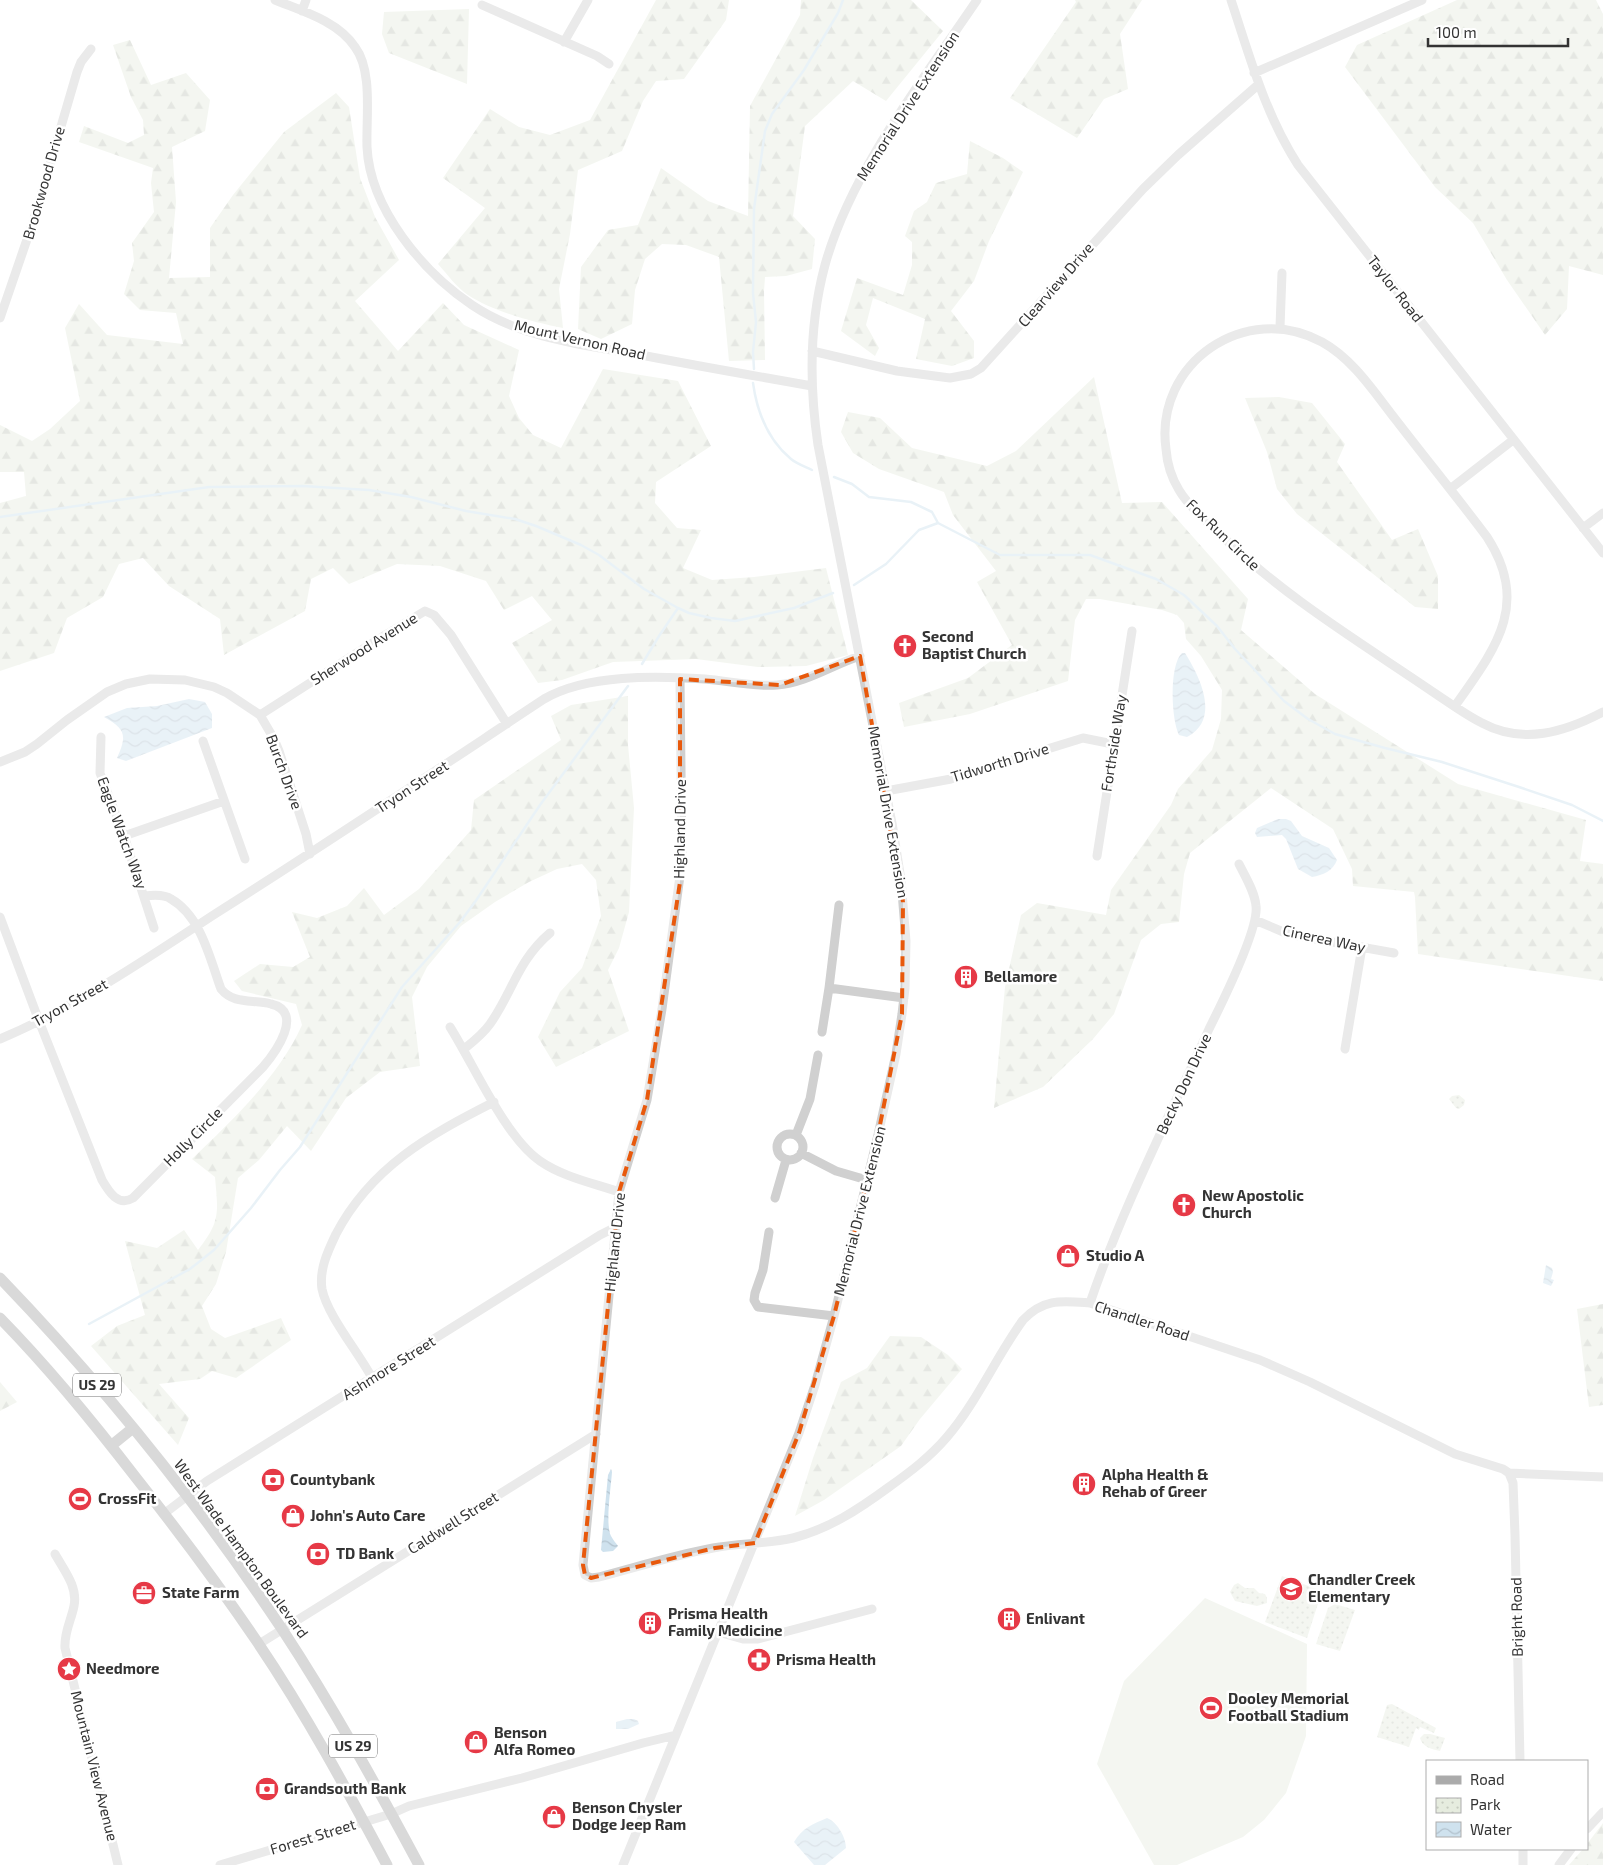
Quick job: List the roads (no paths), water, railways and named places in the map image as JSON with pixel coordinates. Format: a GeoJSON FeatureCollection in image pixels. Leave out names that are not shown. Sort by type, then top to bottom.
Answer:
{"type":"FeatureCollection","features":[{"type":"Feature","properties":{"kind":"main road","name":"West Wade Hampton Boulevard"},"geometry":{"type":"LineString","coordinates":[[0,1278],[92,1379],[133,1428],[186,1496],[282,1630],[340,1722],[418,1865]]}},
{"type":"Feature","properties":{"kind":"main road","name":"US 29"},"geometry":{"type":"LineString","coordinates":[[0,1318],[112,1445],[165,1513],[259,1644],[316,1737],[387,1865]]}},
{"type":"Feature","properties":{"kind":"main road"},"geometry":{"type":"LineString","coordinates":[[112,1445],[133,1428]]}},
{"type":"Feature","properties":{"kind":"street","name":"Mount Vernon Road"},"geometry":{"type":"LineString","coordinates":[[275,0],[338,29],[351,41],[359,52],[366,75],[368,157],[377,190],[392,221],[415,252],[434,273],[462,297],[494,317],[531,332],[605,348],[812,386]]}},
{"type":"Feature","properties":{"kind":"street"},"geometry":{"type":"LineString","coordinates":[[302,11],[306,0]]}},
{"type":"Feature","properties":{"kind":"street"},"geometry":{"type":"LineString","coordinates":[[564,42],[588,0]]}},
{"type":"Feature","properties":{"kind":"street","name":"Memorial Drive Extension"},"geometry":{"type":"LineString","coordinates":[[623,1865],[799,1433],[815,1385],[834,1316],[896,1054],[904,998],[906,941],[903,902],[892,823],[818,445],[812,386],[812,351],[816,310],[826,263],[849,202],[878,148],[976,0]]}},
{"type":"Feature","properties":{"kind":"street","name":"Taylor Road"},"geometry":{"type":"LineString","coordinates":[[1231,0],[1258,84],[1278,132],[1301,170],[1603,553]]}},
{"type":"Feature","properties":{"kind":"street"},"geometry":{"type":"LineString","coordinates":[[1254,73],[1422,0]]}},
{"type":"Feature","properties":{"kind":"street"},"geometry":{"type":"LineString","coordinates":[[482,5],[597,56],[609,64]]}},
{"type":"Feature","properties":{"kind":"street","name":"Brookwood Drive"},"geometry":{"type":"LineString","coordinates":[[0,318],[33,222],[76,72],[91,49]]}},
{"type":"Feature","properties":{"kind":"street","name":"Clearview Drive"},"geometry":{"type":"LineString","coordinates":[[812,351],[897,371],[941,377],[960,377],[976,371],[985,365],[1007,341],[1143,188],[1258,84]]}},
{"type":"Feature","properties":{"kind":"street"},"geometry":{"type":"LineString","coordinates":[[1280,327],[1282,273]]}},
{"type":"Feature","properties":{"kind":"street","name":"Fox Run Circle"},"geometry":{"type":"LineString","coordinates":[[1280,327],[1314,338],[1332,348],[1347,360],[1450,489],[1495,549],[1504,571],[1507,594],[1505,618],[1498,640],[1489,658],[1455,706],[1284,590],[1261,572],[1193,508],[1182,495],[1174,481],[1167,458],[1165,426],[1171,398],[1184,373],[1203,353],[1225,339],[1253,330],[1280,327]]}},
{"type":"Feature","properties":{"kind":"street"},"geometry":{"type":"LineString","coordinates":[[1450,489],[1513,440]]}},
{"type":"Feature","properties":{"kind":"street"},"geometry":{"type":"LineString","coordinates":[[1583,528],[1603,513]]}},
{"type":"Feature","properties":{"kind":"street","name":"Sherwood Avenue"},"geometry":{"type":"LineString","coordinates":[[260,715],[425,611],[434,615],[451,635],[507,724]]}},
{"type":"Feature","properties":{"kind":"street","name":"Forthside Way"},"geometry":{"type":"LineString","coordinates":[[1097,856],[1132,631]]}},
{"type":"Feature","properties":{"kind":"street","name":"Tryon Street"},"geometry":{"type":"LineString","coordinates":[[0,1039],[39,1022],[196,927],[553,694],[578,684],[616,680],[705,679],[766,686],[780,685],[802,680],[860,656]]}},
{"type":"Feature","properties":{"kind":"street","name":"Burch Drive"},"geometry":{"type":"LineString","coordinates":[[0,762],[26,752],[99,696],[117,687],[134,681],[170,678],[200,683],[227,693],[260,715],[279,751],[306,834],[310,854]]}},
{"type":"Feature","properties":{"kind":"street","name":"Highland Drive"},"geometry":{"type":"LineString","coordinates":[[680,679],[682,861],[680,882],[647,1100],[619,1192],[583,1565],[585,1575],[591,1578],[599,1578],[715,1548],[755,1543]]}},
{"type":"Feature","properties":{"kind":"street"},"geometry":{"type":"LineString","coordinates":[[1455,706],[1487,726],[1528,734],[1561,731],[1603,712]]}},
{"type":"Feature","properties":{"kind":"street","name":"Eagle Watch Way"},"geometry":{"type":"LineString","coordinates":[[100,737],[100,773],[145,896],[154,928]]}},
{"type":"Feature","properties":{"kind":"street","name":"Tidworth Drive"},"geometry":{"type":"LineString","coordinates":[[886,791],[952,778],[1083,738],[1113,744]]}},
{"type":"Feature","properties":{"kind":"street"},"geometry":{"type":"LineString","coordinates":[[203,741],[245,859]]}},
{"type":"Feature","properties":{"kind":"street"},"geometry":{"type":"LineString","coordinates":[[124,836],[224,801]]}},
{"type":"Feature","properties":{"kind":"street","name":"Becky Don Drive"},"geometry":{"type":"LineString","coordinates":[[1090,1303],[1101,1270],[1226,992],[1255,920],[1256,905],[1239,864]]}},
{"type":"Feature","properties":{"kind":"street"},"geometry":{"type":"LineString","coordinates":[[145,896],[154,895],[170,898],[187,911],[196,927]]}},
{"type":"Feature","properties":{"kind":"street"},"geometry":{"type":"LineString","coordinates":[[822,1032],[839,905]]}},
{"type":"Feature","properties":{"kind":"street"},"geometry":{"type":"LineString","coordinates":[[0,917],[39,1022]]}},
{"type":"Feature","properties":{"kind":"street","name":"Cinerea Way"},"geometry":{"type":"LineString","coordinates":[[1255,920],[1288,934],[1394,953]]}},
{"type":"Feature","properties":{"kind":"street","name":"Holly Circle"},"geometry":{"type":"LineString","coordinates":[[39,1022],[102,1180],[113,1196],[122,1202],[127,1202],[263,1067],[278,1048],[286,1033],[286,1018],[277,1006],[268,1003],[233,999],[221,989],[196,927]]}},
{"type":"Feature","properties":{"kind":"street"},"geometry":{"type":"LineString","coordinates":[[464,1049],[478,1038],[490,1024],[525,960],[536,944],[550,933]]}},
{"type":"Feature","properties":{"kind":"street"},"geometry":{"type":"LineString","coordinates":[[1345,1049],[1362,947]]}},
{"type":"Feature","properties":{"kind":"street"},"geometry":{"type":"LineString","coordinates":[[829,988],[904,998]]}},
{"type":"Feature","properties":{"kind":"street"},"geometry":{"type":"LineString","coordinates":[[450,1027],[494,1102],[528,1150],[541,1162],[555,1170],[619,1192]]}},
{"type":"Feature","properties":{"kind":"street"},"geometry":{"type":"LineString","coordinates":[[796,1135],[810,1099],[818,1055]]}},
{"type":"Feature","properties":{"kind":"street"},"geometry":{"type":"LineString","coordinates":[[372,1378],[329,1309],[322,1290],[322,1272],[331,1244],[353,1208],[376,1178],[389,1166],[420,1144],[494,1102]]}},
{"type":"Feature","properties":{"kind":"street"},"geometry":{"type":"LineString","coordinates":[[784,1135],[796,1135],[803,1145],[802,1153],[795,1159],[786,1160],[779,1155],[777,1143],[784,1135]]}},
{"type":"Feature","properties":{"kind":"street"},"geometry":{"type":"LineString","coordinates":[[802,1153],[836,1171],[867,1180]]}},
{"type":"Feature","properties":{"kind":"street"},"geometry":{"type":"LineString","coordinates":[[775,1198],[786,1160]]}},
{"type":"Feature","properties":{"kind":"street","name":"Ashmore Street"},"geometry":{"type":"LineString","coordinates":[[165,1513],[207,1481],[616,1227]]}},
{"type":"Feature","properties":{"kind":"street"},"geometry":{"type":"LineString","coordinates":[[769,1232],[763,1270],[755,1293],[754,1300],[758,1306],[834,1316]]}},
{"type":"Feature","properties":{"kind":"street","name":"Chandler Road"},"geometry":{"type":"LineString","coordinates":[[755,1543],[792,1538],[813,1532],[840,1520],[865,1505],[916,1467],[948,1436],[967,1411],[1028,1314],[1044,1305],[1061,1301],[1090,1303],[1260,1360],[1310,1382],[1455,1454],[1503,1469],[1508,1473],[1603,1477]]}},
{"type":"Feature","properties":{"kind":"street","name":"Caldwell Street"},"geometry":{"type":"LineString","coordinates":[[259,1644],[596,1434]]}},
{"type":"Feature","properties":{"kind":"street","name":"Bright Road"},"geometry":{"type":"LineString","coordinates":[[1508,1473],[1513,1483],[1520,1760]]}},
{"type":"Feature","properties":{"kind":"street","name":"Mountain View Avenue"},"geometry":{"type":"LineString","coordinates":[[55,1554],[71,1581],[74,1593],[74,1605],[65,1634],[65,1648],[118,1865]]}},
{"type":"Feature","properties":{"kind":"street"},"geometry":{"type":"LineString","coordinates":[[718,1632],[743,1639],[758,1639],[872,1609]]}},
{"type":"Feature","properties":{"kind":"street","name":"Forest Street"},"geometry":{"type":"LineString","coordinates":[[220,1865],[391,1814],[409,1806],[522,1778],[676,1735]]}},
{"type":"Feature","properties":{"kind":"street"},"geometry":{"type":"LineString","coordinates":[[1588,1828],[1603,1812]]}},
{"type":"Feature","properties":{"kind":"street"},"geometry":{"type":"LineString","coordinates":[[1523,1850],[1523,1865]]}},
{"type":"Feature","properties":{"kind":"street"},"geometry":{"type":"LineString","coordinates":[[1559,1865],[1569,1850]]}},
{"type":"Feature","properties":{"kind":"water"},"geometry":{"type":"Polygon","coordinates":[[[1182,653],[1185,653],[1201,685],[1205,709],[1203,720],[1197,729],[1187,737],[1179,735],[1173,705],[1173,680],[1178,659],[1182,653]]]}},
{"type":"Feature","properties":{"kind":"water"},"geometry":{"type":"Polygon","coordinates":[[[189,699],[205,702],[212,714],[212,728],[126,761],[117,758],[122,744],[122,734],[117,725],[104,717],[127,708],[157,706],[189,699]]]}},
{"type":"Feature","properties":{"kind":"water"},"geometry":{"type":"Polygon","coordinates":[[[1278,819],[1291,821],[1302,836],[1329,848],[1337,860],[1333,867],[1324,874],[1312,877],[1298,869],[1286,839],[1282,835],[1257,837],[1255,833],[1257,828],[1278,819]]]}},
{"type":"Feature","properties":{"kind":"water"},"geometry":{"type":"Polygon","coordinates":[[[1546,1265],[1552,1268],[1553,1272],[1551,1279],[1554,1280],[1551,1286],[1543,1283],[1546,1265]]]}},
{"type":"Feature","properties":{"kind":"water"},"geometry":{"type":"Polygon","coordinates":[[[611,1469],[608,1523],[611,1536],[618,1546],[613,1551],[603,1552],[601,1550],[608,1475],[611,1469]]]}},
{"type":"Feature","properties":{"kind":"water"},"geometry":{"type":"Polygon","coordinates":[[[634,1719],[639,1724],[628,1729],[616,1729],[616,1722],[634,1719]]]}},
{"type":"Feature","properties":{"kind":"water"},"geometry":{"type":"Polygon","coordinates":[[[827,1818],[840,1830],[846,1848],[825,1865],[814,1865],[794,1842],[804,1830],[827,1818]]]}},
{"type":"Feature","properties":{"kind":"waterway"},"geometry":{"type":"LineString","coordinates":[[754,369],[753,352],[756,322],[753,293],[754,209],[765,131],[772,114],[804,70],[838,13],[843,0]]}},
{"type":"Feature","properties":{"kind":"waterway"},"geometry":{"type":"LineString","coordinates":[[753,383],[760,415],[769,434],[793,461],[812,470]]}},
{"type":"Feature","properties":{"kind":"waterway"},"geometry":{"type":"LineString","coordinates":[[834,477],[852,484],[869,497],[911,502],[932,512],[938,523],[1000,555],[1090,555],[1156,579],[1184,595],[1217,626],[1235,649],[1284,701],[1308,719],[1335,734],[1442,762],[1572,805],[1603,821]]}},
{"type":"Feature","properties":{"kind":"waterway"},"geometry":{"type":"LineString","coordinates":[[0,517],[209,487],[303,486],[369,490],[411,497],[466,511],[515,519],[536,526],[581,545],[599,555],[644,589],[678,608],[689,613],[711,618],[735,621],[794,608],[833,593]]}},
{"type":"Feature","properties":{"kind":"waterway"},"geometry":{"type":"LineString","coordinates":[[854,585],[886,564],[919,530],[938,523]]}},
{"type":"Feature","properties":{"kind":"waterway"},"geometry":{"type":"LineString","coordinates":[[642,664],[678,608]]}},
{"type":"Feature","properties":{"kind":"waterway"},"geometry":{"type":"LineString","coordinates":[[89,1324],[190,1269],[214,1250],[251,1208],[300,1147],[402,987],[460,922],[540,805],[628,686]]}},
{"type":"Feature","properties":{"kind":"place","name":"Second Baptist Church"},"geometry":{"type":"Point","coordinates":[905,646]}},
{"type":"Feature","properties":{"kind":"place","name":"Bellamore"},"geometry":{"type":"Point","coordinates":[966,977]}},
{"type":"Feature","properties":{"kind":"place","name":"New Apostolic Church"},"geometry":{"type":"Point","coordinates":[1184,1205]}},
{"type":"Feature","properties":{"kind":"place","name":"Studio A"},"geometry":{"type":"Point","coordinates":[1068,1256]}},
{"type":"Feature","properties":{"kind":"place","name":"Countybank"},"geometry":{"type":"Point","coordinates":[273,1480]}},
{"type":"Feature","properties":{"kind":"place","name":"Alpha Health & Rehab of Greer"},"geometry":{"type":"Point","coordinates":[1084,1484]}},
{"type":"Feature","properties":{"kind":"place","name":"CrossFit"},"geometry":{"type":"Point","coordinates":[80,1499]}},
{"type":"Feature","properties":{"kind":"place","name":"John's Auto Care"},"geometry":{"type":"Point","coordinates":[293,1516]}},
{"type":"Feature","properties":{"kind":"place","name":"TD Bank"},"geometry":{"type":"Point","coordinates":[318,1554]}},
{"type":"Feature","properties":{"kind":"place","name":"Chandler Creek Elementary"},"geometry":{"type":"Point","coordinates":[1291,1589]}},
{"type":"Feature","properties":{"kind":"place","name":"State Farm"},"geometry":{"type":"Point","coordinates":[144,1593]}},
{"type":"Feature","properties":{"kind":"place","name":"Enlivant"},"geometry":{"type":"Point","coordinates":[1009,1619]}},
{"type":"Feature","properties":{"kind":"place","name":"Prisma Health Family Medicine"},"geometry":{"type":"Point","coordinates":[650,1623]}},
{"type":"Feature","properties":{"kind":"place","name":"Prisma Health"},"geometry":{"type":"Point","coordinates":[759,1660]}},
{"type":"Feature","properties":{"kind":"place","name":"Needmore"},"geometry":{"type":"Point","coordinates":[69,1669]}},
{"type":"Feature","properties":{"kind":"place","name":"Dooley Memorial Football Stadium"},"geometry":{"type":"Point","coordinates":[1211,1708]}},
{"type":"Feature","properties":{"kind":"place","name":"Benson Alfa Romeo"},"geometry":{"type":"Point","coordinates":[476,1742]}},
{"type":"Feature","properties":{"kind":"place","name":"Grandsouth Bank"},"geometry":{"type":"Point","coordinates":[267,1789]}},
{"type":"Feature","properties":{"kind":"place","name":"Benson Chysler Dodge Jeep Ram"},"geometry":{"type":"Point","coordinates":[554,1817]}}]}
